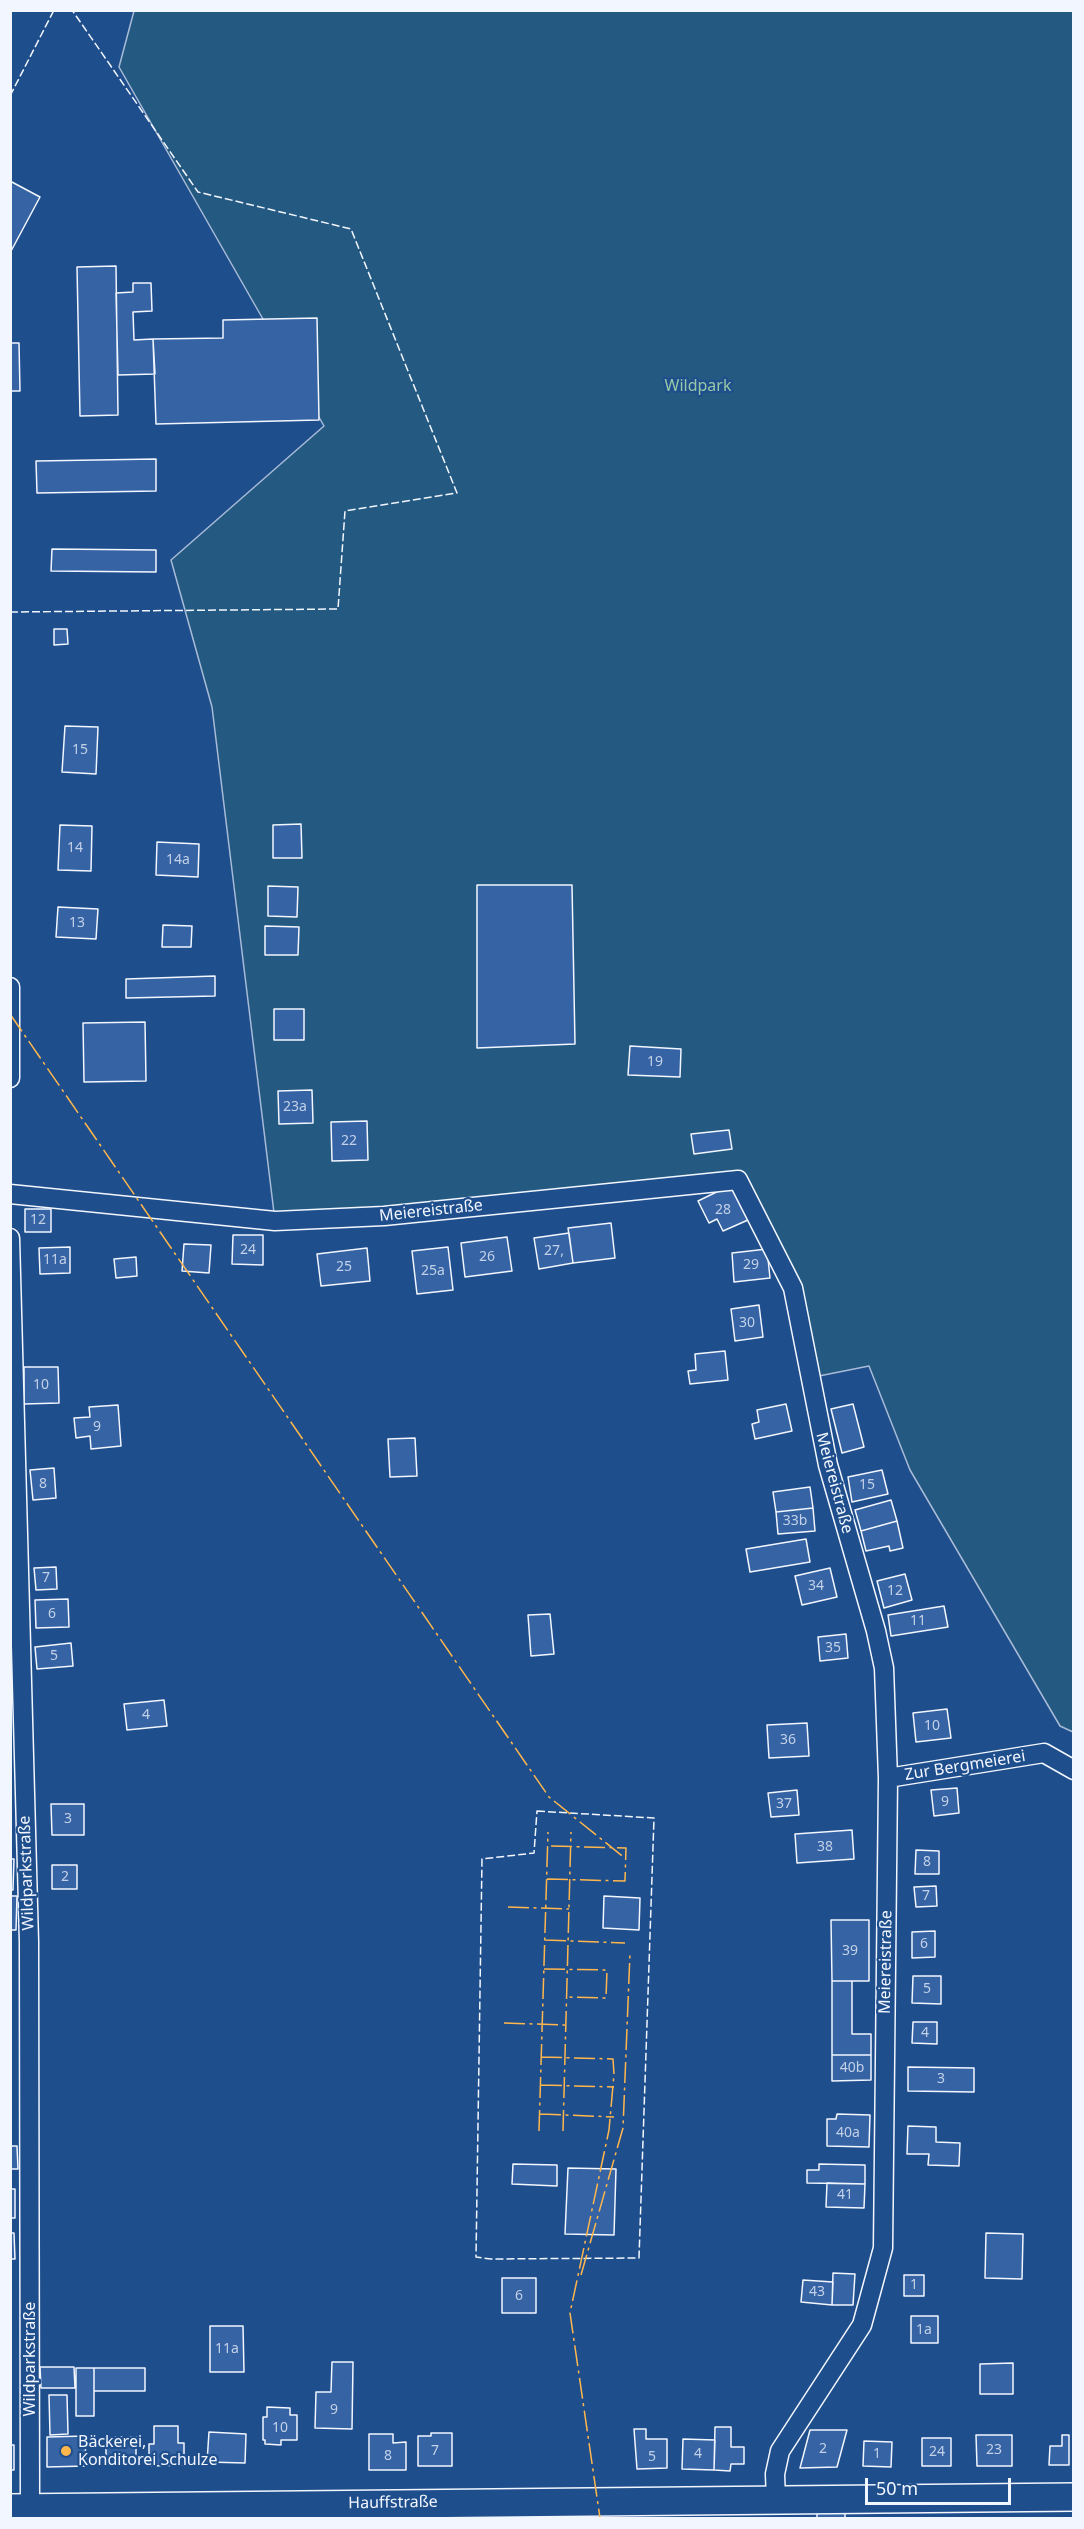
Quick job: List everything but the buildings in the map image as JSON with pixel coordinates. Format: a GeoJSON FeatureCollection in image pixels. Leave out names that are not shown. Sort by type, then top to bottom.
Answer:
{"type":"FeatureCollection","features":[{"type":"Feature","properties":{"kind":"main road","name":"Hauffstraße"},"geometry":{"type":"LineString","coordinates":[[20,2508],[665,2510],[776,2501],[1074,2497]]}},
{"type":"Feature","properties":{"kind":"street"},"geometry":{"type":"LineString","coordinates":[[10,987],[10,1078]]}},
{"type":"Feature","properties":{"kind":"street","name":"Meiereistraße"},"geometry":{"type":"LineString","coordinates":[[10,1194],[275,1221],[384,1216],[738,1180],[793,1288],[798,1303],[809,1378],[828,1465],[882,1659],[888,1778],[883,2248],[862,2325],[780,2451],[775,2475],[776,2501]]}},
{"type":"Feature","properties":{"kind":"street","name":"Wildparkstraße"},"geometry":{"type":"LineString","coordinates":[[10,1238],[18,1841],[29,1942],[20,2508]]}},
{"type":"Feature","properties":{"kind":"street","name":"Zur Bergmeierei"},"geometry":{"type":"LineString","coordinates":[[888,1778],[1044,1753],[1074,1770]]}},
{"type":"Feature","properties":{"kind":"green space","name":"Wildpark"},"geometry":{"type":"Polygon","coordinates":[[[134,11],[1073,11],[1073,1732],[1060,1726],[910,1470],[869,1366],[809,1378],[798,1303],[738,1180],[275,1221],[212,707],[171,560],[324,426],[119,67],[134,11]]]}},
{"type":"Feature","properties":{"kind":"fence"},"geometry":{"type":"LineString","coordinates":[[10,96],[54,10]]}},
{"type":"Feature","properties":{"kind":"fence"},"geometry":{"type":"LineString","coordinates":[[10,612],[338,609],[345,511],[457,493],[351,229],[198,192],[72,10]]}},
{"type":"Feature","properties":{"kind":"fence"},"geometry":{"type":"LineString","coordinates":[[537,1811],[654,1818],[639,2258],[491,2259],[476,2257],[482,1859],[534,1853],[537,1811]]}},
{"type":"Feature","properties":{"kind":"power"},"geometry":{"type":"LineString","coordinates":[[10,1014],[549,1797],[626,1859]]}},
{"type":"Feature","properties":{"kind":"power"},"geometry":{"type":"LineString","coordinates":[[539,2131],[548,1832]]}},
{"type":"Feature","properties":{"kind":"power"},"geometry":{"type":"LineString","coordinates":[[563,2131],[571,1832]]}},
{"type":"Feature","properties":{"kind":"power"},"geometry":{"type":"LineString","coordinates":[[547,1879],[625,1881],[626,1848],[548,1846]]}},
{"type":"Feature","properties":{"kind":"power"},"geometry":{"type":"LineString","coordinates":[[508,1907],[569,1909]]}},
{"type":"Feature","properties":{"kind":"power"},"geometry":{"type":"LineString","coordinates":[[545,1940],[625,1943]]}},
{"type":"Feature","properties":{"kind":"power"},"geometry":{"type":"LineString","coordinates":[[581,2275],[623,2128],[630,1953]]}},
{"type":"Feature","properties":{"kind":"power"},"geometry":{"type":"LineString","coordinates":[[544,1969],[607,1970],[606,1998],[566,1997]]}},
{"type":"Feature","properties":{"kind":"power"},"geometry":{"type":"LineString","coordinates":[[504,2023],[565,2025]]}},
{"type":"Feature","properties":{"kind":"power"},"geometry":{"type":"LineString","coordinates":[[541,2057],[613,2059],[614,2074],[609,2130],[570,2313],[600,2518]]}},
{"type":"Feature","properties":{"kind":"power"},"geometry":{"type":"LineString","coordinates":[[541,2085],[614,2087]]}},
{"type":"Feature","properties":{"kind":"power"},"geometry":{"type":"LineString","coordinates":[[540,2114],[614,2117]]}},
{"type":"Feature","properties":{"kind":"place","name":"Bäckerei, Konditorei Schulze"},"geometry":{"type":"Point","coordinates":[66,2451]}}]}
